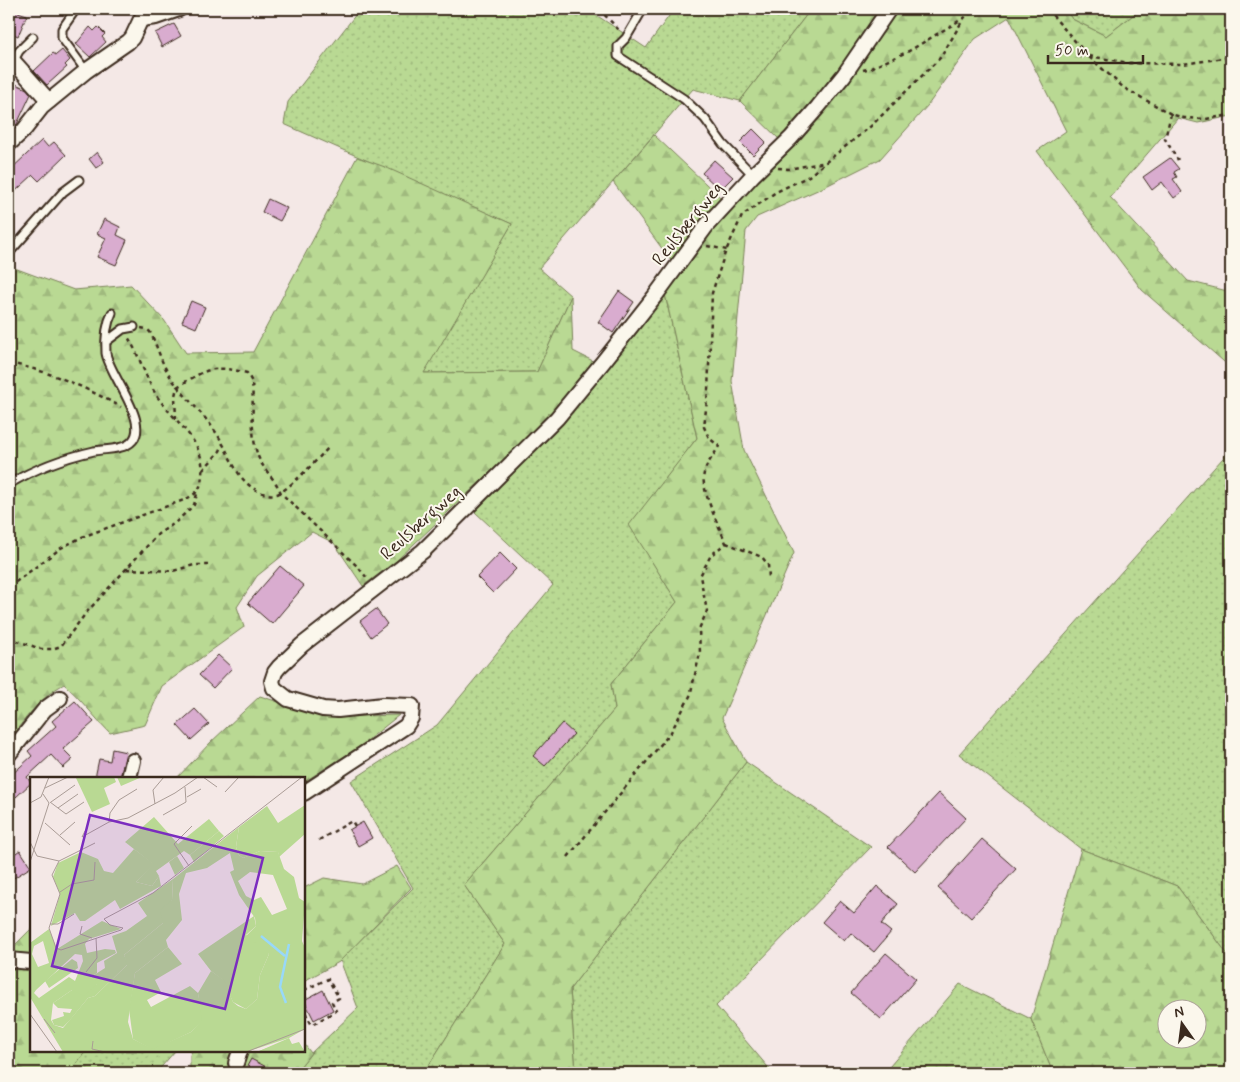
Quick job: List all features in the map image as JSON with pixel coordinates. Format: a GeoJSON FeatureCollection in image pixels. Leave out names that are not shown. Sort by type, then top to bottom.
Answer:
{"type":"FeatureCollection","features":[{"type":"Feature","properties":{"kind":"street"},"geometry":{"type":"LineString","coordinates":[[9,144],[24,130],[48,101],[132,38],[138,14],[156,17],[179,9]]}},
{"type":"Feature","properties":{"kind":"street","name":"Reulsbergweg"},"geometry":{"type":"LineString","coordinates":[[305,793],[406,726],[411,718],[412,706],[383,705],[338,710],[308,706],[279,694],[272,684],[275,672],[302,645],[423,550],[557,418],[615,348],[706,225],[791,138],[844,75],[889,9]]}},
{"type":"Feature","properties":{"kind":"street"},"geometry":{"type":"LineString","coordinates":[[11,63],[48,101]]}},
{"type":"Feature","properties":{"kind":"street"},"geometry":{"type":"LineString","coordinates":[[9,754],[45,709],[60,698]]}},
{"type":"Feature","properties":{"kind":"street"},"geometry":{"type":"LineString","coordinates":[[129,777],[133,761]]}},
{"type":"Feature","properties":{"kind":"street"},"geometry":{"type":"LineString","coordinates":[[9,960],[30,962]]}},
{"type":"Feature","properties":{"kind":"lane"},"geometry":{"type":"LineString","coordinates":[[76,9],[62,29],[62,38],[86,72]]}},
{"type":"Feature","properties":{"kind":"lane"},"geometry":{"type":"LineString","coordinates":[[644,9],[626,38],[618,46],[618,56],[684,99],[705,119],[722,144],[758,171]]}},
{"type":"Feature","properties":{"kind":"lane"},"geometry":{"type":"LineString","coordinates":[[11,63],[18,51],[33,38]]}},
{"type":"Feature","properties":{"kind":"lane"},"geometry":{"type":"LineString","coordinates":[[9,253],[63,192],[79,180]]}},
{"type":"Feature","properties":{"kind":"lane"},"geometry":{"type":"LineString","coordinates":[[9,484],[30,472],[59,460],[127,445],[137,435],[138,429],[134,411],[110,366],[106,353],[106,325],[112,313]]}},
{"type":"Feature","properties":{"kind":"lane"},"geometry":{"type":"LineString","coordinates":[[107,341],[123,329],[134,327]]}},
{"type":"Feature","properties":{"kind":"path"},"geometry":{"type":"LineString","coordinates":[[599,9],[626,38]]}},
{"type":"Feature","properties":{"kind":"path"},"geometry":{"type":"LineString","coordinates":[[844,75],[871,68],[909,51],[977,9]]}},
{"type":"Feature","properties":{"kind":"path"},"geometry":{"type":"LineString","coordinates":[[1047,9],[1088,56],[1124,88],[1171,114],[1197,119],[1231,115]]}},
{"type":"Feature","properties":{"kind":"path"},"geometry":{"type":"LineString","coordinates":[[769,578],[768,565],[762,557],[726,543],[712,510],[704,478],[704,471],[719,446],[708,438],[704,426],[708,391],[712,294],[727,250],[742,216],[776,192],[809,176],[871,126],[941,57],[964,18]]}},
{"type":"Feature","properties":{"kind":"path"},"geometry":{"type":"LineString","coordinates":[[1088,56],[1128,62],[1183,64],[1231,57]]}},
{"type":"Feature","properties":{"kind":"path"},"geometry":{"type":"LineString","coordinates":[[1171,114],[1165,139],[1178,160]]}},
{"type":"Feature","properties":{"kind":"path"},"geometry":{"type":"LineString","coordinates":[[758,171],[789,169],[826,162]]}},
{"type":"Feature","properties":{"kind":"path"},"geometry":{"type":"LineString","coordinates":[[693,243],[727,250]]}},
{"type":"Feature","properties":{"kind":"path"},"geometry":{"type":"LineString","coordinates":[[134,327],[146,329],[150,332],[161,359],[177,387],[209,423],[223,444],[237,472],[248,485],[257,491],[268,494],[281,493],[309,469],[328,448]]}},
{"type":"Feature","properties":{"kind":"path"},"geometry":{"type":"LineString","coordinates":[[9,638],[52,650],[61,646],[86,613],[158,534],[175,523],[194,505],[202,483],[202,455],[195,443],[158,399],[132,343],[123,329]]}},
{"type":"Feature","properties":{"kind":"path"},"geometry":{"type":"LineString","coordinates":[[9,363],[37,369],[92,391],[125,410],[134,411]]}},
{"type":"Feature","properties":{"kind":"path"},"geometry":{"type":"LineString","coordinates":[[176,419],[175,396],[177,387],[205,371],[226,368],[247,373],[252,382],[257,452],[262,464],[276,482],[281,493],[358,567],[374,587]]}},
{"type":"Feature","properties":{"kind":"path"},"geometry":{"type":"LineString","coordinates":[[203,470],[220,451],[223,444]]}},
{"type":"Feature","properties":{"kind":"path"},"geometry":{"type":"LineString","coordinates":[[9,588],[61,548],[82,537],[184,500],[197,493]]}},
{"type":"Feature","properties":{"kind":"path"},"geometry":{"type":"LineString","coordinates":[[568,857],[671,732],[690,696],[700,653],[699,629],[707,610],[700,576],[711,555],[726,543]]}},
{"type":"Feature","properties":{"kind":"path"},"geometry":{"type":"LineString","coordinates":[[126,569],[173,571],[194,564],[208,565]]}},
{"type":"Feature","properties":{"kind":"path"},"geometry":{"type":"LineString","coordinates":[[319,840],[352,821],[356,826]]}},
{"type":"Feature","properties":{"kind":"path"},"geometry":{"type":"LineString","coordinates":[[305,990],[328,979],[340,998],[332,1002],[336,1011],[312,1025],[306,1014],[310,1012]]}},
{"type":"Feature","properties":{"kind":"green space"},"geometry":{"type":"Polygon","coordinates":[[[360,9],[587,9],[646,48],[674,9],[811,9],[740,101],[693,89],[539,268],[571,296],[537,372],[423,373],[512,224],[284,124],[288,102],[360,9]]]}},
{"type":"Feature","properties":{"kind":"green space"},"geometry":{"type":"Polygon","coordinates":[[[811,9],[882,9],[843,67],[781,141],[740,101],[811,9]]]}},
{"type":"Feature","properties":{"kind":"green space"},"geometry":{"type":"Polygon","coordinates":[[[894,9],[1065,9],[1072,19],[1106,36],[1141,9],[1231,9],[1231,116],[1198,123],[1178,118],[1110,197],[1188,281],[1231,292],[1231,368],[1142,290],[1037,151],[1066,131],[1009,17],[975,39],[928,105],[880,159],[757,217],[746,231],[732,381],[744,450],[794,553],[722,718],[746,762],[570,989],[576,1073],[424,1073],[505,944],[464,885],[615,709],[611,684],[677,602],[629,525],[697,438],[665,294],[703,234],[894,9]]]}},
{"type":"Feature","properties":{"kind":"green space"},"geometry":{"type":"Polygon","coordinates":[[[1065,9],[1141,9],[1106,36],[1072,19],[1065,9]]]}},
{"type":"Feature","properties":{"kind":"green space"},"geometry":{"type":"Polygon","coordinates":[[[654,135],[723,200],[672,262],[613,182],[654,135]]]}},
{"type":"Feature","properties":{"kind":"green space"},"geometry":{"type":"Polygon","coordinates":[[[357,157],[385,167],[512,224],[424,373],[537,372],[571,296],[573,351],[597,363],[552,414],[396,561],[363,586],[334,543],[312,532],[257,576],[237,607],[244,627],[162,686],[145,725],[110,733],[64,684],[40,702],[9,740],[9,266],[74,290],[131,285],[164,320],[186,353],[253,352],[357,157]]]}},
{"type":"Feature","properties":{"kind":"green space"},"geometry":{"type":"Polygon","coordinates":[[[665,294],[697,438],[630,525],[677,602],[611,684],[615,709],[464,885],[505,944],[424,1073],[295,1073],[311,1053],[358,1008],[340,960],[413,888],[351,781],[437,725],[553,585],[475,512],[571,413],[665,294]]]}},
{"type":"Feature","properties":{"kind":"green space"},"geometry":{"type":"Polygon","coordinates":[[[1231,449],[1231,959],[1177,886],[1081,849],[959,754],[1231,449]]]}},
{"type":"Feature","properties":{"kind":"green space"},"geometry":{"type":"Polygon","coordinates":[[[260,696],[325,717],[399,715],[363,744],[305,781],[305,777],[178,777],[210,743],[260,696]]]}},
{"type":"Feature","properties":{"kind":"green space"},"geometry":{"type":"Polygon","coordinates":[[[746,762],[871,847],[716,1006],[773,1073],[576,1073],[570,989],[746,762]]]}},
{"type":"Feature","properties":{"kind":"green space"},"geometry":{"type":"Polygon","coordinates":[[[1081,849],[1177,886],[1231,959],[1231,1073],[1053,1073],[1031,1019],[1081,849]]]}},
{"type":"Feature","properties":{"kind":"green space"},"geometry":{"type":"Polygon","coordinates":[[[397,866],[411,888],[339,962],[305,980],[305,888],[324,878],[362,884],[397,866]]]}},
{"type":"Feature","properties":{"kind":"green space"},"geometry":{"type":"Polygon","coordinates":[[[30,930],[30,1052],[85,1052],[69,1073],[9,1073],[9,951],[30,930]]]}},
{"type":"Feature","properties":{"kind":"green space"},"geometry":{"type":"Polygon","coordinates":[[[960,984],[1031,1019],[1053,1073],[884,1073],[960,984]]]}},
{"type":"Feature","properties":{"kind":"green space"},"geometry":{"type":"Polygon","coordinates":[[[305,1045],[311,1053],[295,1073],[190,1073],[192,1052],[305,1052],[305,1045]]]}},
{"type":"Feature","properties":{"kind":"green space"},"geometry":{"type":"Polygon","coordinates":[[[85,1052],[174,1052],[156,1073],[69,1073],[85,1052]]]}},
{"type":"Feature","properties":{"kind":"building"},"geometry":{"type":"Polygon","coordinates":[[[9,9],[27,15],[18,36],[9,32],[9,9]]]}},
{"type":"Feature","properties":{"kind":"building"},"geometry":{"type":"Polygon","coordinates":[[[174,24],[181,36],[162,47],[155,33],[174,24]]]}},
{"type":"Feature","properties":{"kind":"building"},"geometry":{"type":"Polygon","coordinates":[[[90,27],[94,31],[98,27],[105,34],[102,37],[106,42],[90,57],[76,44],[90,27]]]}},
{"type":"Feature","properties":{"kind":"building"},"geometry":{"type":"Polygon","coordinates":[[[62,50],[70,60],[65,65],[67,67],[47,85],[34,71],[53,53],[56,55],[62,50]]]}},
{"type":"Feature","properties":{"kind":"building"},"geometry":{"type":"Polygon","coordinates":[[[11,82],[27,89],[31,94],[17,124],[9,132],[9,89],[11,82]]]}},
{"type":"Feature","properties":{"kind":"building"},"geometry":{"type":"Polygon","coordinates":[[[753,129],[766,142],[753,155],[740,142],[753,129]]]}},
{"type":"Feature","properties":{"kind":"building"},"geometry":{"type":"Polygon","coordinates":[[[42,140],[48,147],[54,142],[66,155],[39,181],[33,175],[9,197],[9,171],[42,140]]]}},
{"type":"Feature","properties":{"kind":"building"},"geometry":{"type":"Polygon","coordinates":[[[97,152],[104,162],[96,168],[89,159],[97,152]]]}},
{"type":"Feature","properties":{"kind":"building"},"geometry":{"type":"Polygon","coordinates":[[[1170,158],[1179,169],[1174,172],[1177,177],[1173,179],[1182,192],[1174,198],[1162,182],[1152,190],[1143,177],[1170,158]]]}},
{"type":"Feature","properties":{"kind":"building"},"geometry":{"type":"Polygon","coordinates":[[[714,160],[733,177],[720,190],[702,173],[714,160]]]}},
{"type":"Feature","properties":{"kind":"building"},"geometry":{"type":"Polygon","coordinates":[[[268,199],[287,208],[280,221],[262,212],[268,199]]]}},
{"type":"Feature","properties":{"kind":"building"},"geometry":{"type":"Polygon","coordinates":[[[104,219],[120,227],[117,235],[127,240],[116,265],[97,257],[106,238],[97,234],[104,219]]]}},
{"type":"Feature","properties":{"kind":"building"},"geometry":{"type":"Polygon","coordinates":[[[619,291],[634,302],[613,333],[598,322],[619,291]]]}},
{"type":"Feature","properties":{"kind":"building"},"geometry":{"type":"Polygon","coordinates":[[[191,301],[205,307],[196,328],[182,322],[191,301]]]}},
{"type":"Feature","properties":{"kind":"building"},"geometry":{"type":"Polygon","coordinates":[[[500,553],[516,569],[493,593],[477,577],[500,553]]]}},
{"type":"Feature","properties":{"kind":"building"},"geometry":{"type":"Polygon","coordinates":[[[280,566],[304,586],[272,624],[248,603],[280,566]]]}},
{"type":"Feature","properties":{"kind":"building"},"geometry":{"type":"Polygon","coordinates":[[[376,609],[387,624],[371,637],[360,621],[376,609]]]}},
{"type":"Feature","properties":{"kind":"building"},"geometry":{"type":"Polygon","coordinates":[[[218,655],[232,668],[213,688],[199,675],[218,655]]]}},
{"type":"Feature","properties":{"kind":"building"},"geometry":{"type":"Polygon","coordinates":[[[75,701],[94,722],[63,749],[73,759],[63,768],[51,755],[27,777],[30,784],[16,797],[9,790],[9,777],[32,756],[28,751],[56,726],[52,721],[75,701]]]}},
{"type":"Feature","properties":{"kind":"building"},"geometry":{"type":"Polygon","coordinates":[[[195,709],[209,724],[191,740],[177,725],[195,709]]]}},
{"type":"Feature","properties":{"kind":"building"},"geometry":{"type":"Polygon","coordinates":[[[562,723],[574,734],[545,766],[533,756],[562,723]]]}},
{"type":"Feature","properties":{"kind":"building"},"geometry":{"type":"Polygon","coordinates":[[[112,749],[126,752],[120,777],[95,777],[99,759],[110,761],[112,749]]]}},
{"type":"Feature","properties":{"kind":"building"},"geometry":{"type":"Polygon","coordinates":[[[939,793],[966,818],[915,872],[888,847],[939,793]]]}},
{"type":"Feature","properties":{"kind":"building"},"geometry":{"type":"Polygon","coordinates":[[[363,822],[372,838],[358,846],[349,830],[363,822]]]}},
{"type":"Feature","properties":{"kind":"building"},"geometry":{"type":"Polygon","coordinates":[[[982,839],[1016,869],[971,918],[938,888],[982,839]]]}},
{"type":"Feature","properties":{"kind":"building"},"geometry":{"type":"Polygon","coordinates":[[[20,850],[30,868],[9,881],[9,858],[20,850]]]}},
{"type":"Feature","properties":{"kind":"building"},"geometry":{"type":"Polygon","coordinates":[[[877,886],[898,904],[881,924],[891,932],[874,952],[851,933],[844,941],[822,922],[840,901],[854,913],[877,886]]]}},
{"type":"Feature","properties":{"kind":"building"},"geometry":{"type":"Polygon","coordinates":[[[886,953],[916,979],[881,1019],[851,993],[886,953]]]}},
{"type":"Feature","properties":{"kind":"building"},"geometry":{"type":"Polygon","coordinates":[[[323,990],[333,1010],[314,1020],[305,999],[323,990]]]}},
{"type":"Feature","properties":{"kind":"building"},"geometry":{"type":"Polygon","coordinates":[[[251,1059],[278,1073],[256,1073],[246,1068],[251,1059]]]}}]}
